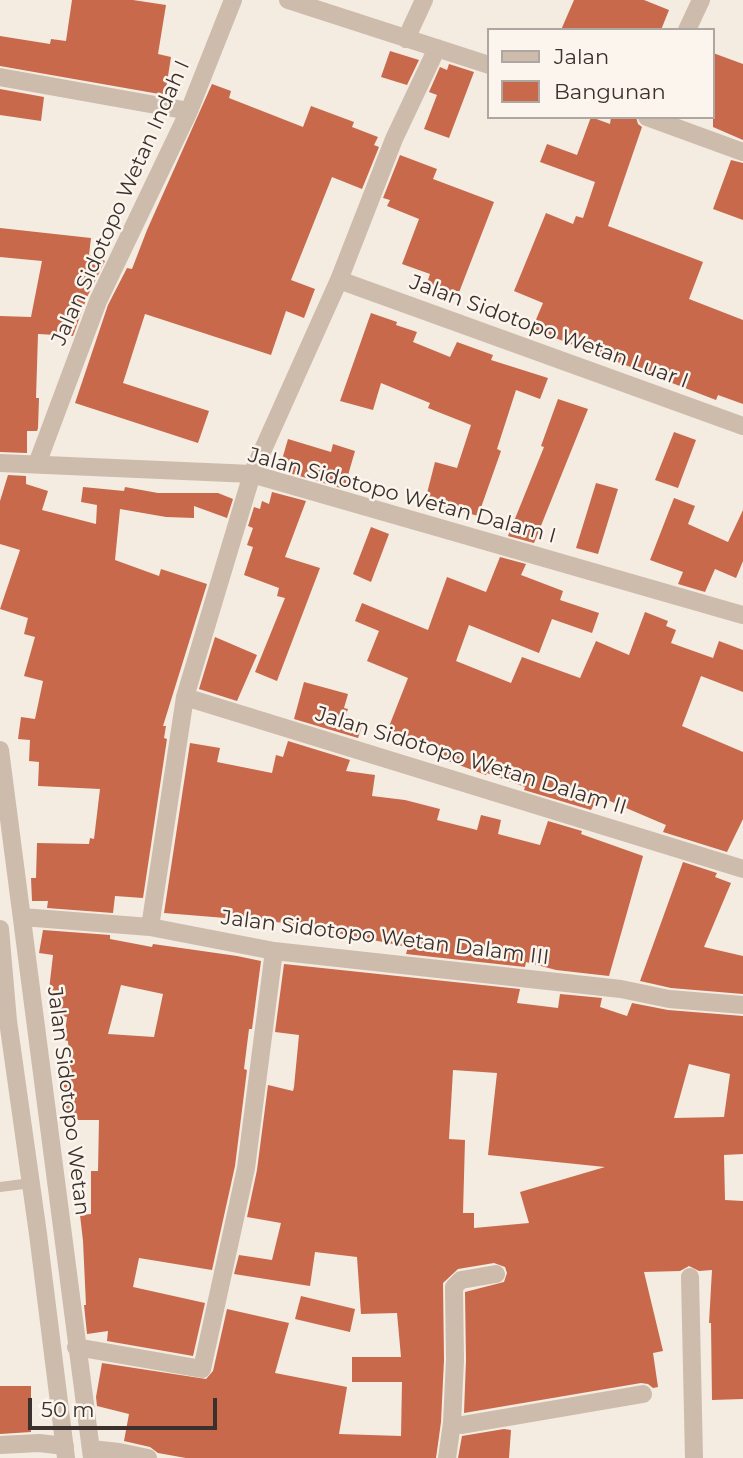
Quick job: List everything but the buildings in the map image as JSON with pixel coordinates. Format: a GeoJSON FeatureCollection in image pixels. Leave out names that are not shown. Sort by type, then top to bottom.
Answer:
{"type":"FeatureCollection","features":[{"type":"Feature","properties":{"kind":"street","name":"Jalan Sidotopo Wetan Indah I"},"geometry":{"type":"LineString","coordinates":[[37,464],[98,301],[189,111],[233,0]]}},
{"type":"Feature","properties":{"kind":"street"},"geometry":{"type":"LineString","coordinates":[[288,0],[488,65]]}},
{"type":"Feature","properties":{"kind":"street"},"geometry":{"type":"LineString","coordinates":[[406,38],[424,0]]}},
{"type":"Feature","properties":{"kind":"street"},"geometry":{"type":"LineString","coordinates":[[688,28],[701,0]]}},
{"type":"Feature","properties":{"kind":"street"},"geometry":{"type":"LineString","coordinates":[[150,927],[185,697],[251,474],[339,280],[394,139],[437,48]]}},
{"type":"Feature","properties":{"kind":"street"},"geometry":{"type":"LineString","coordinates":[[0,76],[189,111]]}},
{"type":"Feature","properties":{"kind":"street"},"geometry":{"type":"LineString","coordinates":[[652,119],[743,152]]}},
{"type":"Feature","properties":{"kind":"street","name":"Jalan Sidotopo Wetan Luar I"},"geometry":{"type":"LineString","coordinates":[[339,280],[743,426]]}},
{"type":"Feature","properties":{"kind":"street","name":"Jalan Sidotopo Wetan Dalam I"},"geometry":{"type":"LineString","coordinates":[[0,463],[251,474],[743,615]]}},
{"type":"Feature","properties":{"kind":"street","name":"Jalan Sidotopo Wetan Dalam II"},"geometry":{"type":"LineString","coordinates":[[185,697],[743,869]]}},
{"type":"Feature","properties":{"kind":"street","name":"Jalan Sidotopo Wetan"},"geometry":{"type":"LineString","coordinates":[[0,750],[92,1454]]}},
{"type":"Feature","properties":{"kind":"street","name":"Jalan Sidotopo Wetan Dalam III"},"geometry":{"type":"LineString","coordinates":[[22,917],[150,927],[274,951],[621,989],[669,999],[743,1005]]}},
{"type":"Feature","properties":{"kind":"street"},"geometry":{"type":"LineString","coordinates":[[0,929],[4,1021],[31,1183],[65,1452],[39,1443],[0,1446]]}},
{"type":"Feature","properties":{"kind":"street"},"geometry":{"type":"LineString","coordinates":[[76,1347],[201,1370],[246,1168],[274,951]]}},
{"type":"Feature","properties":{"kind":"street"},"geometry":{"type":"LineString","coordinates":[[447,1458],[452,1423],[455,1350],[454,1287],[461,1280],[496,1274]]}},
{"type":"Feature","properties":{"kind":"street"},"geometry":{"type":"LineString","coordinates":[[690,1277],[694,1458]]}},
{"type":"Feature","properties":{"kind":"street"},"geometry":{"type":"LineString","coordinates":[[452,1423],[462,1425],[643,1394]]}},
{"type":"Feature","properties":{"kind":"street"},"geometry":{"type":"LineString","coordinates":[[92,1454],[119,1452],[148,1458]]}},
{"type":"Feature","properties":{"kind":"lane"},"geometry":{"type":"LineString","coordinates":[[0,1187],[31,1183]]}}]}
